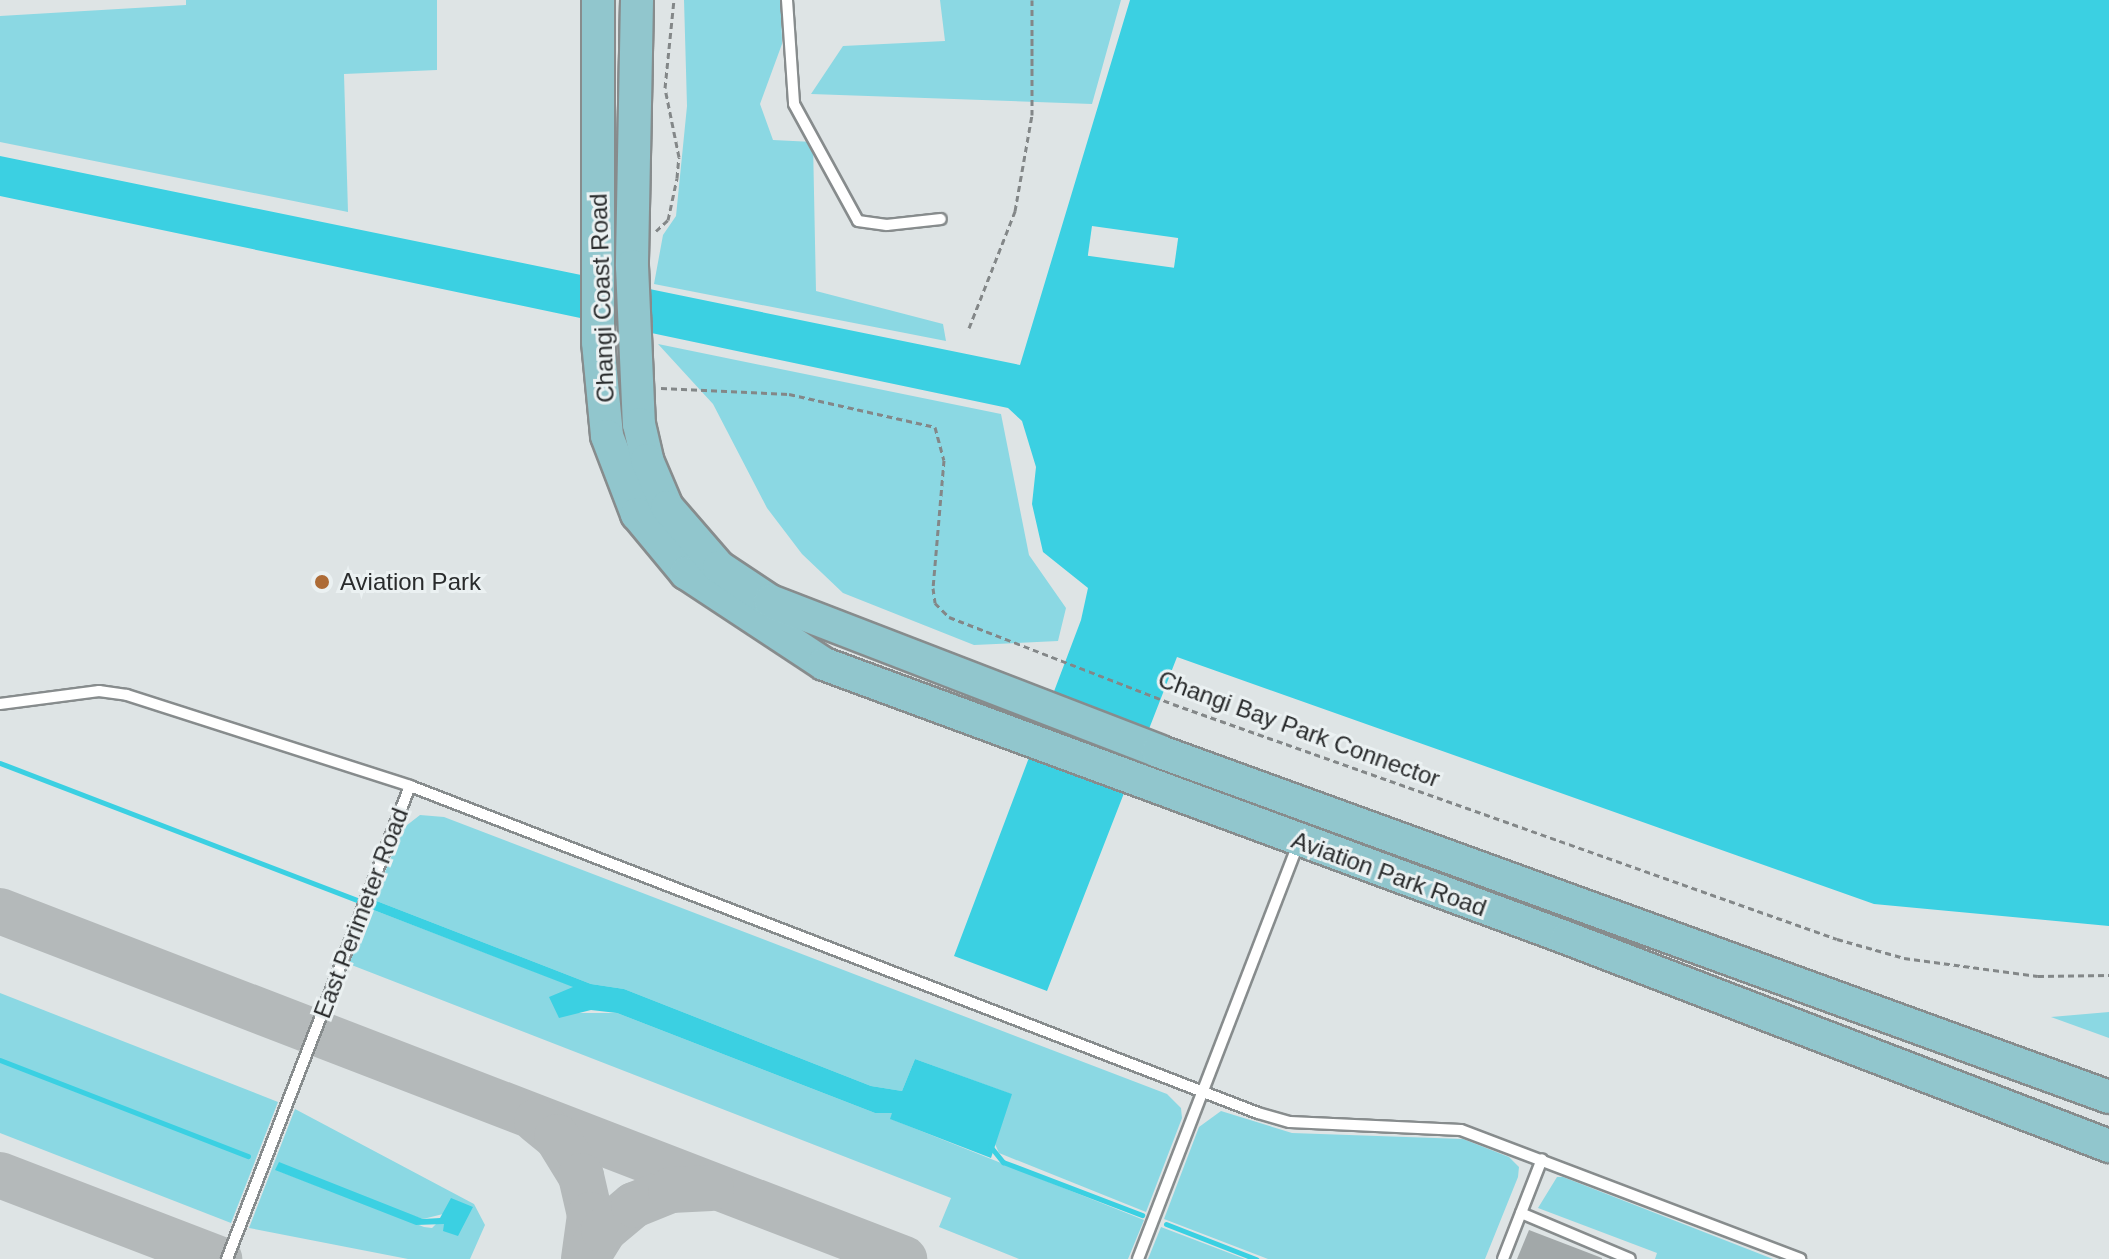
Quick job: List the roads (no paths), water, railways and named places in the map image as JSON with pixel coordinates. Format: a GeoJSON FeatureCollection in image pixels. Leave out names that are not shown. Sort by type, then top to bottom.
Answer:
{"type":"FeatureCollection","features":[{"type":"Feature","properties":{"kind":"main road","name":"Changi Coast Road"},"geometry":{"type":"LineString","coordinates":[[598,0],[598,342],[607,436],[637,514],[686,573]]}},
{"type":"Feature","properties":{"kind":"main road","name":"Changi Coast Road"},"geometry":{"type":"LineString","coordinates":[[637,0],[641,255],[634,344],[647,460],[667,507],[719,567]]}},
{"type":"Feature","properties":{"kind":"main road"},"geometry":{"type":"LineString","coordinates":[[598,43],[613,28],[638,39]]}},
{"type":"Feature","properties":{"kind":"main road","name":"Aviation Park Road"},"geometry":{"type":"LineString","coordinates":[[719,567],[770,601],[1158,751],[2109,1097]]}},
{"type":"Feature","properties":{"kind":"main road","name":"Aviation Park Road"},"geometry":{"type":"LineString","coordinates":[[686,573],[824,664],[1299,842],[1567,938],[2109,1146]]}},
{"type":"Feature","properties":{"kind":"lane"},"geometry":{"type":"LineString","coordinates":[[787,0],[794,104],[858,221],[887,225],[941,219]]}},
{"type":"Feature","properties":{"kind":"lane","name":"East Perimeter Road"},"geometry":{"type":"LineString","coordinates":[[0,704],[112,692],[410,786],[227,1259]]}},
{"type":"Feature","properties":{"kind":"lane"},"geometry":{"type":"LineString","coordinates":[[410,786],[1201,1092],[1290,1122],[1461,1130],[1800,1259]]}},
{"type":"Feature","properties":{"kind":"lane"},"geometry":{"type":"LineString","coordinates":[[1138,1259],[1299,842]]}},
{"type":"Feature","properties":{"kind":"lane"},"geometry":{"type":"LineString","coordinates":[[1503,1259],[1542,1159]]}},
{"type":"Feature","properties":{"kind":"lane"},"geometry":{"type":"LineString","coordinates":[[1521,1213],[1630,1259]]}},
{"type":"Feature","properties":{"kind":"waterway"},"geometry":{"type":"LineString","coordinates":[[0,763],[357,900]]}},
{"type":"Feature","properties":{"kind":"waterway"},"geometry":{"type":"LineString","coordinates":[[0,1060],[248,1156]]}},
{"type":"Feature","properties":{"kind":"waterway"},"geometry":{"type":"LineString","coordinates":[[990,1146],[1003,1162],[1142,1215]]}},
{"type":"Feature","properties":{"kind":"waterway"},"geometry":{"type":"LineString","coordinates":[[1166,1224],[1256,1259]]}},
{"type":"Feature","properties":{"kind":"place","name":"Aviation Park"},"geometry":{"type":"Point","coordinates":[322,582]}}]}
